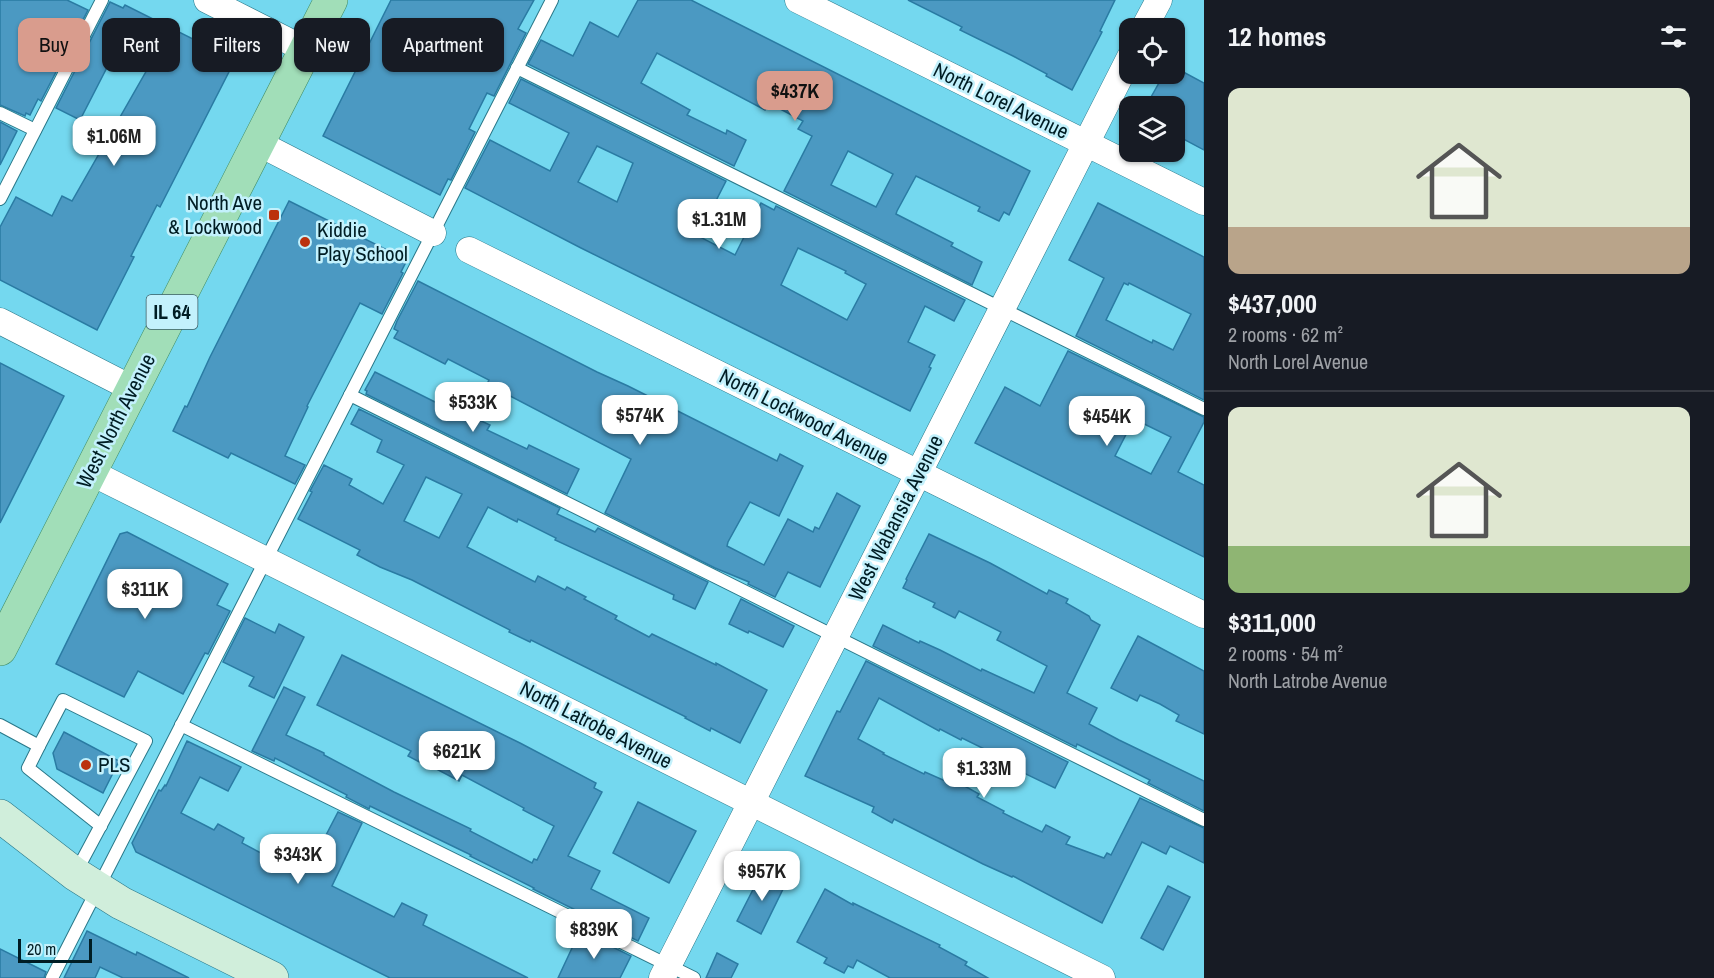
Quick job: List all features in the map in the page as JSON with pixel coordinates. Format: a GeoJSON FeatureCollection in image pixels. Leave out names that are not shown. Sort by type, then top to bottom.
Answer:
{"type":"FeatureCollection","features":[{"type":"Feature","properties":{"kind":"main road","name":"West North Avenue"},"geometry":{"type":"LineString","coordinates":[[322,18],[331,0]]}},
{"type":"Feature","properties":{"kind":"main road","name":"West North Avenue"},"geometry":{"type":"LineString","coordinates":[[0,649],[295,72]]}},
{"type":"Feature","properties":{"kind":"street"},"geometry":{"type":"LineString","coordinates":[[207,0],[294,44]]}},
{"type":"Feature","properties":{"kind":"street","name":"North Lorel Avenue"},"geometry":{"type":"LineString","coordinates":[[798,0],[1204,202]]}},
{"type":"Feature","properties":{"kind":"street"},"geometry":{"type":"LineString","coordinates":[[1149,18],[1159,0]]}},
{"type":"Feature","properties":{"kind":"street","name":"West Wabansia Avenue"},"geometry":{"type":"LineString","coordinates":[[665,972],[1119,78]]}},
{"type":"Feature","properties":{"kind":"street"},"geometry":{"type":"LineString","coordinates":[[258,143],[433,233]]}},
{"type":"Feature","properties":{"kind":"street","name":"North Lockwood Avenue"},"geometry":{"type":"LineString","coordinates":[[469,250],[1204,615]]}},
{"type":"Feature","properties":{"kind":"street"},"geometry":{"type":"LineString","coordinates":[[0,321],[132,389]]}},
{"type":"Feature","properties":{"kind":"street","name":"North Latrobe Avenue"},"geometry":{"type":"LineString","coordinates":[[90,472],[1102,978]]}},
{"type":"Feature","properties":{"kind":"street"},"geometry":{"type":"LineString","coordinates":[[0,816],[86,881],[121,903],[255,974]]}},
{"type":"Feature","properties":{"kind":"lane"},"geometry":{"type":"LineString","coordinates":[[0,199],[102,0]]}},
{"type":"Feature","properties":{"kind":"lane"},"geometry":{"type":"LineString","coordinates":[[86,881],[181,725],[552,0]]}},
{"type":"Feature","properties":{"kind":"lane"},"geometry":{"type":"LineString","coordinates":[[517,68],[1204,409]]}},
{"type":"Feature","properties":{"kind":"lane"},"geometry":{"type":"LineString","coordinates":[[0,113],[35,130]]}},
{"type":"Feature","properties":{"kind":"lane"},"geometry":{"type":"LineString","coordinates":[[350,395],[1204,820]]}},
{"type":"Feature","properties":{"kind":"lane"},"geometry":{"type":"LineString","coordinates":[[52,978],[86,881],[101,826],[146,741],[63,700],[28,768],[101,826]]}},
{"type":"Feature","properties":{"kind":"lane"},"geometry":{"type":"LineString","coordinates":[[0,725],[39,746]]}},
{"type":"Feature","properties":{"kind":"lane"},"geometry":{"type":"LineString","coordinates":[[181,725],[665,972],[694,978]]}},
{"type":"Feature","properties":{"kind":"building"},"geometry":{"type":"Polygon","coordinates":[[[0,0],[67,0],[88,10],[84,18],[18,18],[18,72],[56,72],[41,101],[38,99],[30,115],[26,113],[25,116],[0,105],[0,0]]]}},
{"type":"Feature","properties":{"kind":"building"},"geometry":{"type":"Polygon","coordinates":[[[391,0],[534,0],[518,29],[526,33],[494,96],[487,93],[469,129],[475,132],[451,180],[448,179],[440,195],[323,136],[355,72],[370,72],[370,42],[391,0]]]}},
{"type":"Feature","properties":{"kind":"building"},"geometry":{"type":"Polygon","coordinates":[[[638,0],[691,0],[1030,171],[1009,215],[1004,212],[999,221],[978,211],[980,207],[916,176],[897,211],[896,214],[953,243],[951,246],[982,262],[972,285],[784,191],[812,136],[798,129],[803,121],[769,103],[765,110],[657,53],[641,83],[690,110],[687,115],[726,134],[727,130],[746,140],[734,166],[528,64],[541,40],[573,56],[590,22],[618,37],[638,0]],[[848,151],[831,185],[876,207],[893,174],[848,151]]]}},
{"type":"Feature","properties":{"kind":"building"},"geometry":{"type":"Polygon","coordinates":[[[908,0],[1115,0],[1100,31],[1102,32],[1072,90],[1046,76],[1047,74],[960,30],[962,27],[908,0]]]}},
{"type":"Feature","properties":{"kind":"building"},"geometry":{"type":"Polygon","coordinates":[[[110,2],[123,8],[125,5],[151,18],[102,18],[102,72],[105,72],[80,120],[56,108],[74,72],[90,72],[90,41],[110,2]]]}},
{"type":"Feature","properties":{"kind":"building"},"geometry":{"type":"Polygon","coordinates":[[[180,32],[192,38],[192,72],[229,72],[160,207],[157,205],[97,330],[0,280],[0,227],[16,197],[52,216],[62,196],[72,201],[146,72],[180,72],[180,32]]]}},
{"type":"Feature","properties":{"kind":"building"},"geometry":{"type":"Polygon","coordinates":[[[1185,73],[1204,83],[1204,150],[1185,140],[1185,96],[1152,96],[1158,84],[1185,84],[1185,73]]]}},
{"type":"Feature","properties":{"kind":"building"},"geometry":{"type":"Polygon","coordinates":[[[521,79],[726,181],[698,236],[735,255],[761,203],[774,210],[776,206],[965,300],[954,321],[925,306],[908,342],[935,355],[910,411],[465,188],[490,140],[550,171],[569,133],[509,103],[521,79]],[[597,146],[578,182],[617,202],[633,163],[597,146]],[[798,248],[781,285],[847,320],[866,284],[845,273],[846,271],[798,248]]]}},
{"type":"Feature","properties":{"kind":"building"},"geometry":{"type":"Polygon","coordinates":[[[0,122],[17,131],[0,165],[0,122]]]}},
{"type":"Feature","properties":{"kind":"building"},"geometry":{"type":"Polygon","coordinates":[[[289,201],[407,260],[401,272],[403,273],[382,314],[360,303],[307,406],[285,456],[305,465],[295,484],[231,453],[228,458],[173,431],[289,201]]]}},
{"type":"Feature","properties":{"kind":"building"},"geometry":{"type":"Polygon","coordinates":[[[1098,203],[1204,257],[1204,400],[1076,336],[1104,278],[1069,260],[1098,203]],[[1124,283],[1106,320],[1152,343],[1153,340],[1173,350],[1191,314],[1129,283],[1128,285],[1124,283]]]}},
{"type":"Feature","properties":{"kind":"building"},"geometry":{"type":"Polygon","coordinates":[[[418,281],[777,461],[780,454],[803,466],[779,516],[750,502],[728,542],[727,546],[764,565],[788,519],[813,532],[815,527],[819,529],[837,493],[860,506],[820,587],[788,572],[775,597],[748,584],[749,582],[715,568],[605,513],[631,459],[487,384],[489,380],[448,359],[445,364],[394,338],[398,331],[394,329],[397,321],[418,281]]]}},
{"type":"Feature","properties":{"kind":"building"},"geometry":{"type":"Polygon","coordinates":[[[1068,351],[1204,417],[1204,422],[1178,472],[1204,485],[1204,557],[975,443],[1005,387],[1040,406],[1068,351]],[[1134,419],[1115,456],[1151,474],[1171,437],[1134,419]]]}},
{"type":"Feature","properties":{"kind":"building"},"geometry":{"type":"Polygon","coordinates":[[[0,363],[64,396],[0,523],[0,363]]]}},
{"type":"Feature","properties":{"kind":"building"},"geometry":{"type":"Polygon","coordinates":[[[375,372],[435,402],[437,400],[490,425],[487,430],[527,449],[529,445],[579,469],[567,494],[366,394],[365,390],[375,372]]]}},
{"type":"Feature","properties":{"kind":"building"},"geometry":{"type":"Polygon","coordinates":[[[359,409],[560,508],[557,514],[595,532],[598,528],[708,582],[695,609],[673,599],[674,595],[555,540],[556,538],[518,519],[517,522],[488,507],[467,547],[535,582],[538,576],[565,590],[567,587],[586,597],[584,599],[617,616],[615,619],[649,637],[652,634],[716,665],[716,663],[767,690],[740,743],[711,728],[710,731],[531,640],[530,642],[509,632],[510,630],[412,580],[380,567],[357,555],[360,550],[298,519],[324,465],[352,479],[349,485],[383,504],[404,465],[377,452],[382,440],[351,424],[359,409]],[[426,477],[404,521],[439,538],[462,494],[426,477]]]}},
{"type":"Feature","properties":{"kind":"building"},"geometry":{"type":"Polygon","coordinates":[[[127,532],[228,584],[217,605],[230,611],[208,654],[205,653],[183,694],[138,671],[124,697],[56,664],[120,534],[127,532]]]}},
{"type":"Feature","properties":{"kind":"building"},"geometry":{"type":"Polygon","coordinates":[[[929,534],[1047,594],[1049,590],[1068,599],[1066,603],[1100,625],[1067,693],[1097,708],[1089,724],[1204,781],[1204,811],[1148,783],[1150,780],[1120,765],[1077,744],[1076,747],[873,646],[883,625],[1034,693],[1047,666],[997,640],[1001,632],[959,611],[955,618],[933,607],[935,603],[903,588],[929,534]]]}},
{"type":"Feature","properties":{"kind":"building"},"geometry":{"type":"Polygon","coordinates":[[[741,599],[794,626],[783,647],[729,624],[741,599]]]}},
{"type":"Feature","properties":{"kind":"building"},"geometry":{"type":"Polygon","coordinates":[[[245,618],[275,633],[279,624],[304,637],[274,698],[249,686],[254,677],[223,662],[245,618]]]}},
{"type":"Feature","properties":{"kind":"building"},"geometry":{"type":"Polygon","coordinates":[[[1138,636],[1204,671],[1204,734],[1176,721],[1179,715],[1160,704],[1140,695],[1137,701],[1111,688],[1138,636]]]}},
{"type":"Feature","properties":{"kind":"building"},"geometry":{"type":"Polygon","coordinates":[[[342,655],[596,783],[594,788],[602,792],[568,856],[600,871],[591,889],[649,918],[638,941],[533,889],[471,855],[370,806],[369,809],[346,797],[347,795],[275,758],[274,761],[252,751],[284,687],[305,697],[286,735],[324,753],[394,792],[471,829],[470,831],[532,863],[534,859],[537,860],[554,826],[462,775],[459,781],[429,765],[429,767],[408,756],[411,751],[317,705],[342,655]]]}},
{"type":"Feature","properties":{"kind":"building"},"geometry":{"type":"Polygon","coordinates":[[[866,661],[1068,762],[1055,788],[1005,764],[1007,760],[962,738],[961,740],[940,729],[939,731],[879,698],[858,739],[883,754],[924,774],[925,772],[952,784],[954,780],[979,794],[977,797],[1004,811],[1003,813],[1042,832],[1046,825],[1070,837],[1066,844],[1104,858],[1107,853],[1111,855],[1140,798],[1204,828],[1204,863],[1170,846],[1166,854],[1142,842],[1102,923],[1013,876],[983,864],[894,819],[892,823],[872,812],[874,807],[805,776],[837,711],[840,712],[866,661]]]}},
{"type":"Feature","properties":{"kind":"building","name":"PLS"},"geometry":{"type":"Polygon","coordinates":[[[64,732],[119,761],[103,793],[57,769],[53,753],[64,732]]]}},
{"type":"Feature","properties":{"kind":"building"},"geometry":{"type":"Polygon","coordinates":[[[187,741],[241,767],[228,791],[200,777],[181,813],[214,830],[218,824],[244,838],[242,843],[303,875],[338,812],[362,823],[332,886],[394,917],[402,903],[427,915],[423,925],[528,978],[390,978],[136,852],[132,843],[159,790],[161,791],[166,786],[187,741]]]}},
{"type":"Feature","properties":{"kind":"building"},"geometry":{"type":"Polygon","coordinates":[[[638,802],[696,831],[669,883],[613,853],[638,802]]]}},
{"type":"Feature","properties":{"kind":"building"},"geometry":{"type":"Polygon","coordinates":[[[763,870],[786,883],[761,934],[737,921],[763,870]]]}},
{"type":"Feature","properties":{"kind":"building"},"geometry":{"type":"Polygon","coordinates":[[[1168,886],[1190,897],[1163,950],[1141,938],[1168,886]]]}},
{"type":"Feature","properties":{"kind":"building"},"geometry":{"type":"Polygon","coordinates":[[[825,889],[853,905],[853,903],[940,945],[939,947],[967,962],[965,965],[988,978],[890,978],[857,960],[853,968],[848,966],[844,973],[824,963],[827,958],[797,942],[825,889]]]}},
{"type":"Feature","properties":{"kind":"building"},"geometry":{"type":"Polygon","coordinates":[[[87,931],[136,955],[137,952],[189,978],[123,978],[100,967],[95,978],[64,978],[87,931]]]}},
{"type":"Feature","properties":{"kind":"building"},"geometry":{"type":"Polygon","coordinates":[[[580,931],[631,956],[620,978],[558,978],[580,931]]]}},
{"type":"Feature","properties":{"kind":"building"},"geometry":{"type":"Polygon","coordinates":[[[0,949],[46,972],[44,978],[0,978],[0,949]]]}},
{"type":"Feature","properties":{"kind":"building"},"geometry":{"type":"Polygon","coordinates":[[[717,953],[738,964],[731,978],[706,978],[717,953]]]}},
{"type":"Feature","properties":{"kind":"place","name":"North Ave & Lockwood"},"geometry":{"type":"Point","coordinates":[274,215]}},
{"type":"Feature","properties":{"kind":"place","name":"Kiddie Play School"},"geometry":{"type":"Point","coordinates":[305,242]}},
{"type":"Feature","properties":{"kind":"place","name":"PLS"},"geometry":{"type":"Point","coordinates":[86,765]}}]}
